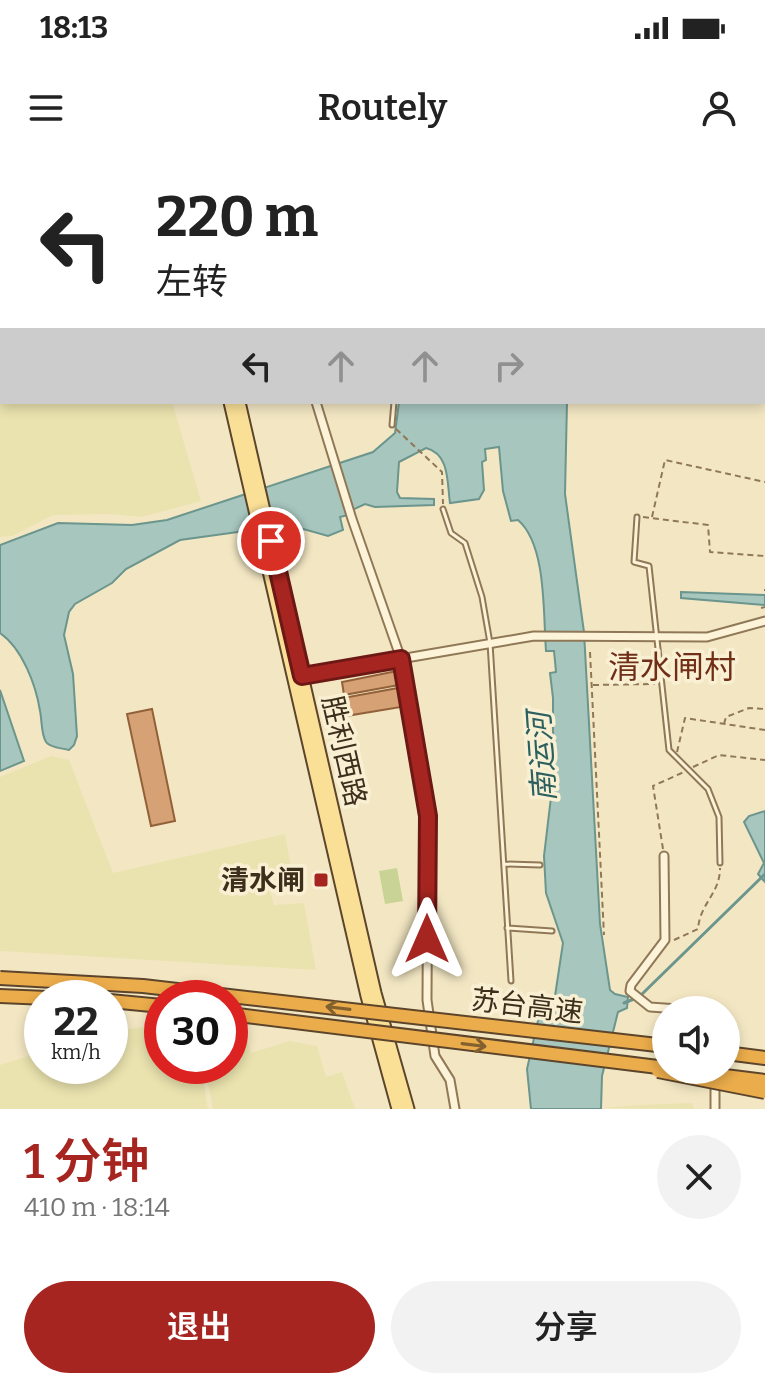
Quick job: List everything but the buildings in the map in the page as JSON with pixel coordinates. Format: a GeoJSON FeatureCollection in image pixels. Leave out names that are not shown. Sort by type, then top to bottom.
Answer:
{"type":"FeatureCollection","features":[{"type":"Feature","properties":{"kind":"highway","name":"苏台高速"},"geometry":{"type":"LineString","coordinates":[[0,978],[143,986],[652,1044]]}},
{"type":"Feature","properties":{"kind":"highway"},"geometry":{"type":"LineString","coordinates":[[0,996],[24,997]]}},
{"type":"Feature","properties":{"kind":"highway","name":"苏台高速"},"geometry":{"type":"LineString","coordinates":[[248,1016],[652,1066]]}},
{"type":"Feature","properties":{"kind":"highway"},"geometry":{"type":"LineString","coordinates":[[740,1055],[765,1058]]}},
{"type":"Feature","properties":{"kind":"highway"},"geometry":{"type":"LineString","coordinates":[[600,1060],[765,1092]]}},
{"type":"Feature","properties":{"kind":"highway"},"geometry":{"type":"LineString","coordinates":[[740,1078],[765,1081]]}},
{"type":"Feature","properties":{"kind":"main road","name":"胜利西路"},"geometry":{"type":"LineString","coordinates":[[231,404],[253,485],[367,996],[398,1109]]}},
{"type":"Feature","properties":{"kind":"main road","name":"胜利西路"},"geometry":{"type":"LineString","coordinates":[[239,404],[253,485]]}},
{"type":"Feature","properties":{"kind":"main road","name":"胜利西路"},"geometry":{"type":"LineString","coordinates":[[297,677],[375,993],[408,1109]]}},
{"type":"Feature","properties":{"kind":"street"},"geometry":{"type":"LineString","coordinates":[[317,404],[352,519],[401,659],[428,816],[427,1000],[435,1056],[450,1080],[455,1109]]}},
{"type":"Feature","properties":{"kind":"street"},"geometry":{"type":"LineString","coordinates":[[297,677],[534,636],[707,637],[765,621]]}},
{"type":"Feature","properties":{"kind":"street"},"geometry":{"type":"LineString","coordinates":[[652,1007],[630,991],[631,985],[665,940],[664,856]]}},
{"type":"Feature","properties":{"kind":"street"},"geometry":{"type":"LineString","coordinates":[[715,1084],[715,1109]]}},
{"type":"Feature","properties":{"kind":"lane"},"geometry":{"type":"LineString","coordinates":[[392,425],[394,404]]}},
{"type":"Feature","properties":{"kind":"lane"},"geometry":{"type":"LineString","coordinates":[[443,509],[451,533],[465,543],[482,597],[490,643],[511,981]]}},
{"type":"Feature","properties":{"kind":"lane"},"geometry":{"type":"LineString","coordinates":[[637,517],[634,562],[649,566],[669,750],[708,789],[719,817],[720,863]]}},
{"type":"Feature","properties":{"kind":"lane"},"geometry":{"type":"LineString","coordinates":[[504,864],[540,865]]}},
{"type":"Feature","properties":{"kind":"lane"},"geometry":{"type":"LineString","coordinates":[[507,928],[552,931]]}},
{"type":"Feature","properties":{"kind":"path"},"geometry":{"type":"LineString","coordinates":[[392,425],[442,472],[443,509]]}},
{"type":"Feature","properties":{"kind":"path"},"geometry":{"type":"LineString","coordinates":[[652,517],[665,460],[765,482]]}},
{"type":"Feature","properties":{"kind":"path"},"geometry":{"type":"LineString","coordinates":[[637,517],[708,525],[710,552],[765,556]]}},
{"type":"Feature","properties":{"kind":"path"},"geometry":{"type":"LineString","coordinates":[[590,652],[604,935]]}},
{"type":"Feature","properties":{"kind":"path"},"geometry":{"type":"LineString","coordinates":[[592,685],[662,684]]}},
{"type":"Feature","properties":{"kind":"path"},"geometry":{"type":"LineString","coordinates":[[724,725],[726,717],[749,708],[765,709]]}},
{"type":"Feature","properties":{"kind":"path"},"geometry":{"type":"LineString","coordinates":[[676,757],[685,718],[765,730]]}},
{"type":"Feature","properties":{"kind":"path"},"geometry":{"type":"LineString","coordinates":[[664,856],[653,786],[719,755],[765,760]]}},
{"type":"Feature","properties":{"kind":"path"},"geometry":{"type":"LineString","coordinates":[[662,944],[698,929],[699,913],[720,883],[720,863]]}},
{"type":"Feature","properties":{"kind":"shaded area"},"geometry":{"type":"Polygon","coordinates":[[[0,404],[173,404],[201,501],[142,517],[53,515],[12,536],[0,537],[0,404]]]}},
{"type":"Feature","properties":{"kind":"shaded area"},"geometry":{"type":"Polygon","coordinates":[[[51,756],[69,760],[113,873],[285,834],[291,868],[266,879],[274,905],[304,903],[316,970],[0,951],[0,777],[51,756]]]}},
{"type":"Feature","properties":{"kind":"shaded area"},"geometry":{"type":"Polygon","coordinates":[[[144,1027],[144,1084],[204,1084],[208,1109],[0,1109],[0,1065],[24,1058],[24,1084],[128,1084],[128,1029],[144,1027]]]}},
{"type":"Feature","properties":{"kind":"shaded area"},"geometry":{"type":"Polygon","coordinates":[[[290,1041],[317,1046],[326,1077],[342,1072],[355,1109],[213,1109],[208,1084],[248,1084],[248,1043],[251,1053],[290,1041]]]}},
{"type":"Feature","properties":{"kind":"shaded area"},"geometry":{"type":"Polygon","coordinates":[[[692,1103],[694,1109],[603,1108],[639,1105],[692,1103]]]}},
{"type":"Feature","properties":{"kind":"green space"},"geometry":{"type":"Polygon","coordinates":[[[397,868],[403,901],[385,904],[379,871],[397,868]]]}},
{"type":"Feature","properties":{"kind":"water"},"geometry":{"type":"Polygon","coordinates":[[[399,404],[567,404],[565,494],[584,632],[600,924],[610,990],[628,997],[627,1008],[618,1012],[602,1076],[601,1109],[531,1109],[527,1069],[539,1016],[548,1014],[555,996],[563,943],[546,893],[544,856],[553,780],[550,673],[556,672],[554,651],[546,651],[539,563],[527,531],[518,520],[511,521],[503,491],[499,447],[485,449],[486,460],[482,462],[484,490],[479,499],[450,503],[443,463],[434,451],[426,448],[399,462],[397,492],[400,498],[434,499],[434,505],[375,507],[365,504],[340,517],[343,530],[328,536],[289,525],[180,540],[126,569],[112,583],[75,604],[69,612],[64,635],[73,674],[77,736],[69,750],[53,747],[46,742],[31,679],[15,648],[0,633],[0,545],[58,523],[132,525],[167,520],[373,452],[395,433],[399,404]]]}},
{"type":"Feature","properties":{"kind":"water"},"geometry":{"type":"Polygon","coordinates":[[[681,592],[765,595],[765,605],[681,598],[681,592]]]}},
{"type":"Feature","properties":{"kind":"water"},"geometry":{"type":"Polygon","coordinates":[[[0,690],[24,761],[0,771],[0,690]]]}},
{"type":"Feature","properties":{"kind":"water"},"geometry":{"type":"Polygon","coordinates":[[[765,811],[765,882],[758,874],[764,863],[744,822],[749,816],[765,811]]]}},
{"type":"Feature","properties":{"kind":"waterway"},"geometry":{"type":"LineString","coordinates":[[624,1003],[639,997],[765,874]]}},
{"type":"Feature","properties":{"kind":"place","name":"清水闸"},"geometry":{"type":"Point","coordinates":[321,880]}},
{"type":"Feature","properties":{"kind":"district","name":"清水闸村"},"geometry":{"type":"Point","coordinates":[672,667]}},
{"type":"Feature","properties":{"kind":"route"},"geometry":{"type":"LineString","coordinates":[[271,541],[302,676],[401,659],[428,816],[427,939]]}},
{"type":"Feature","properties":{"kind":"water label","name":"南运河"},"geometry":{"type":"Point","coordinates":[542,757]}}]}
